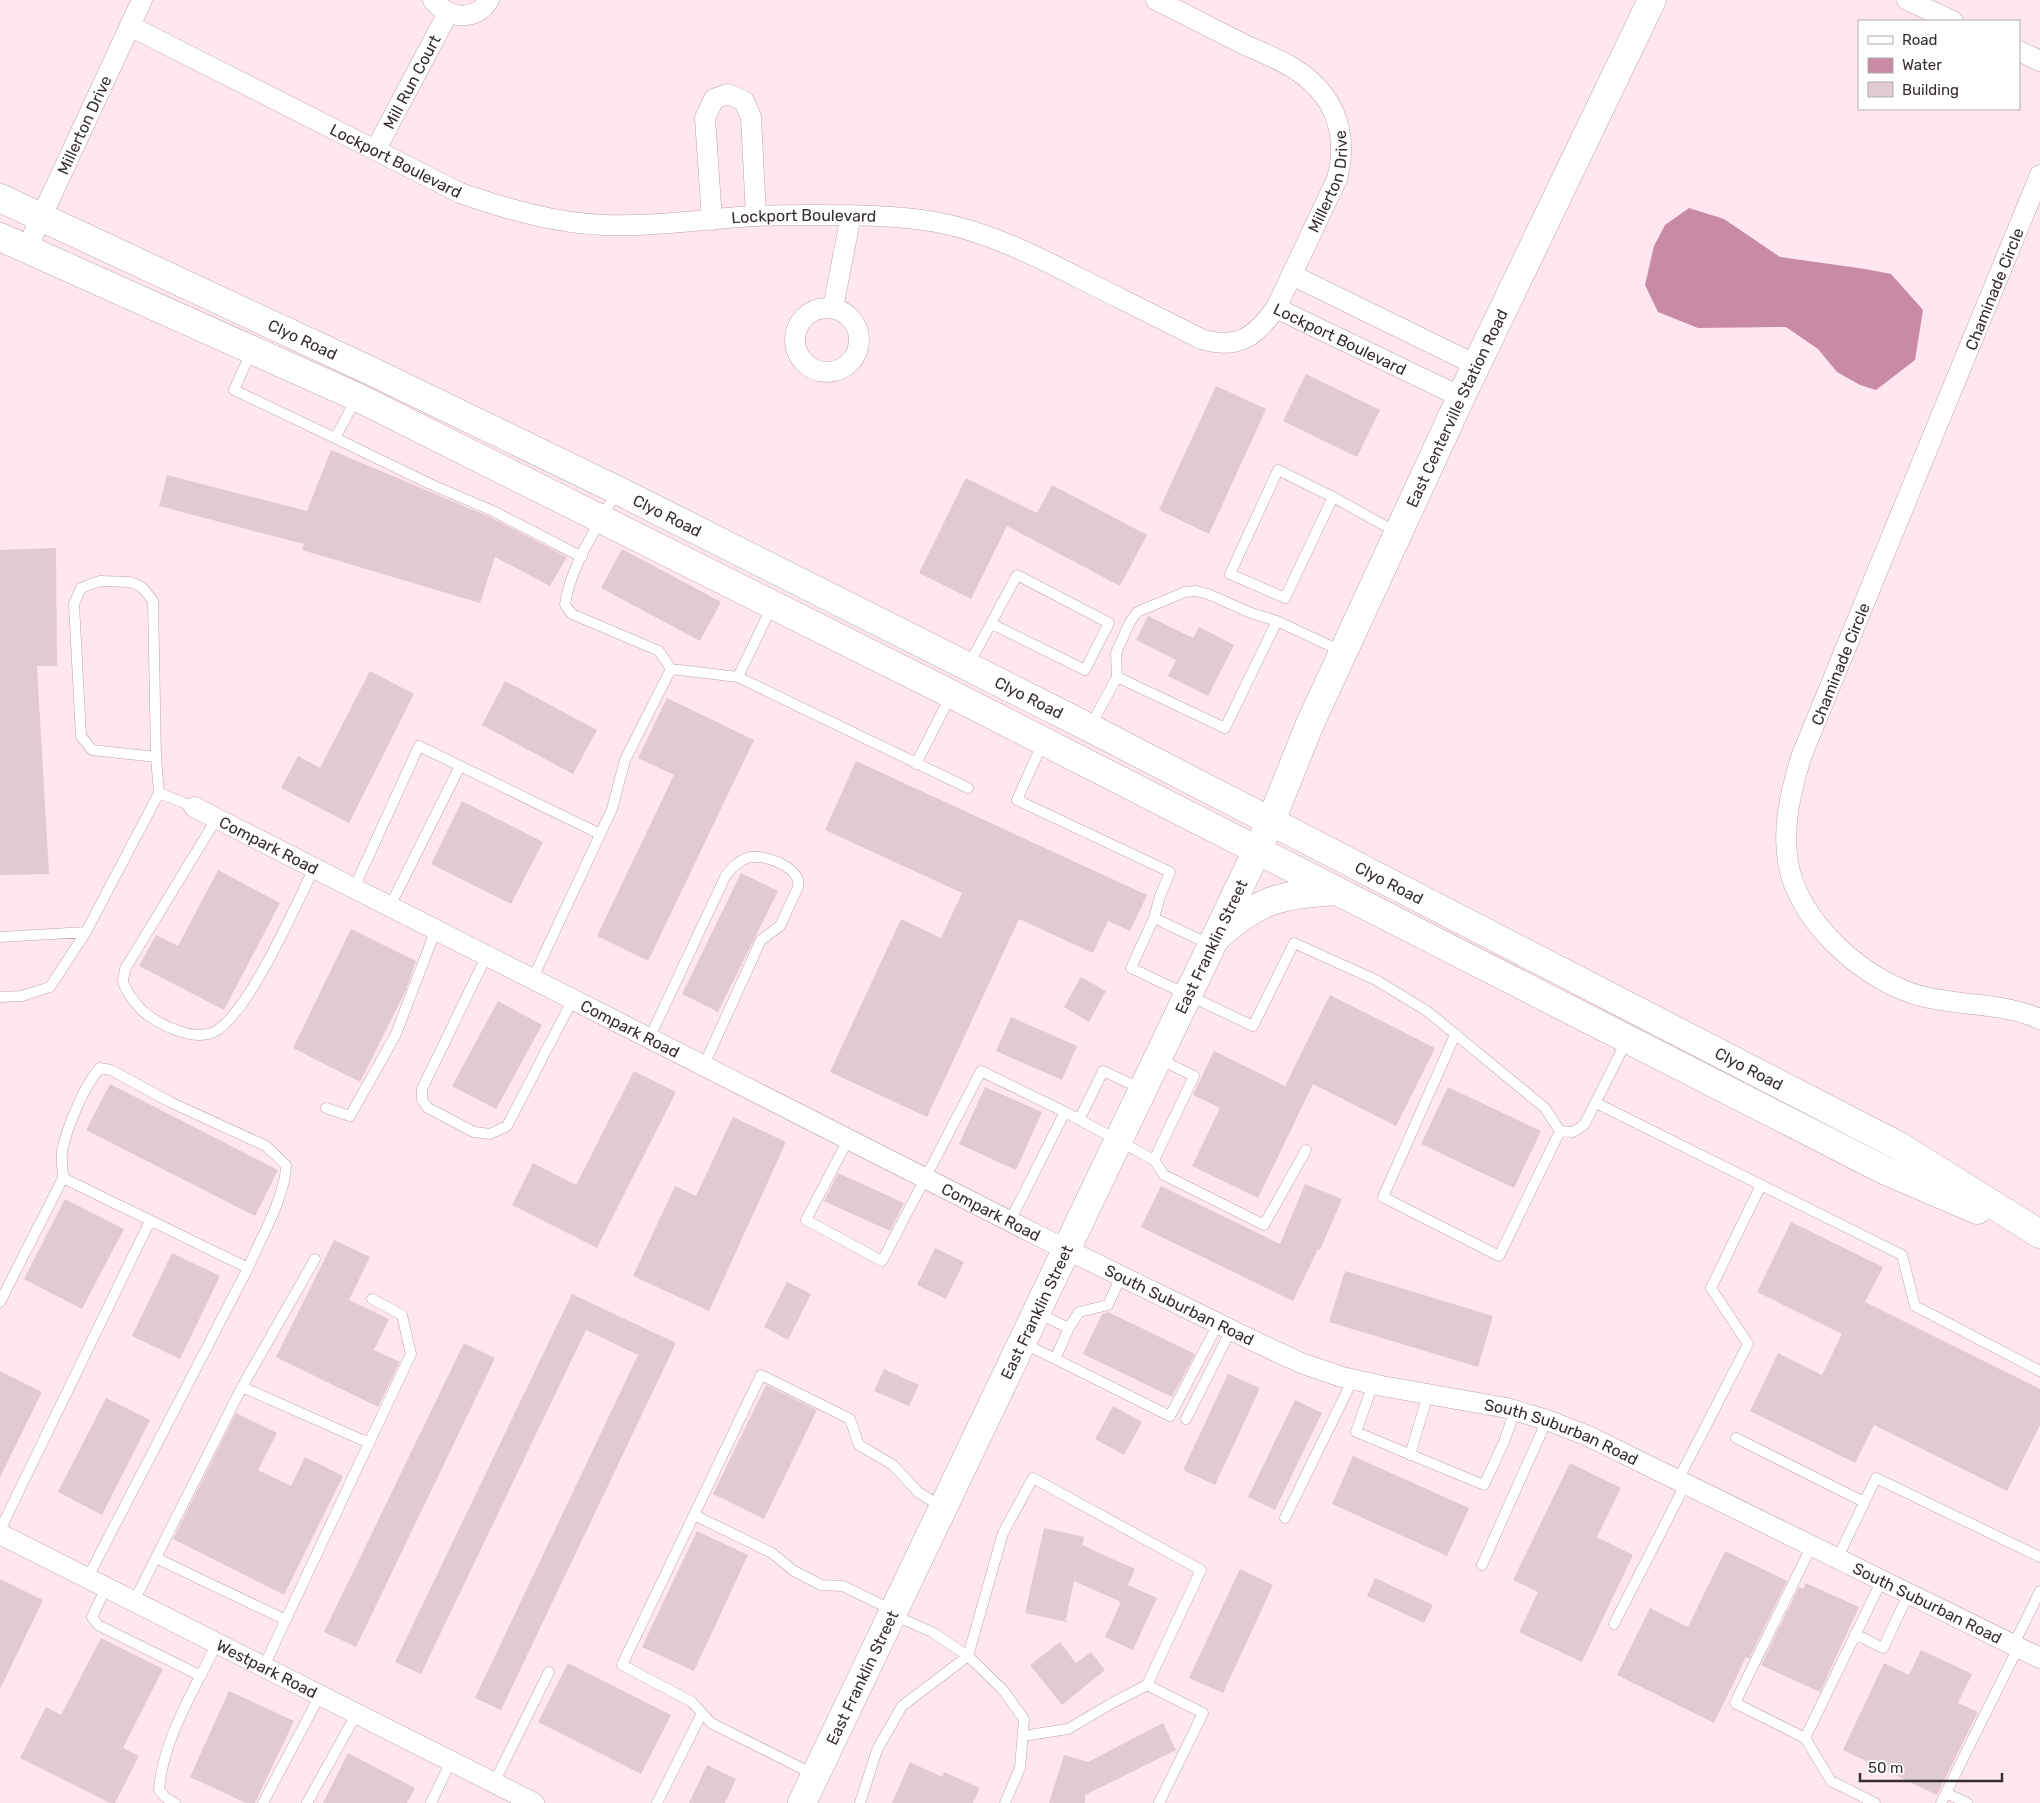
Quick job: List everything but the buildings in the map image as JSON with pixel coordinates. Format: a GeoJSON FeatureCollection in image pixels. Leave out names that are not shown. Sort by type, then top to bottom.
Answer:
{"type":"FeatureCollection","features":[{"type":"Feature","properties":{"kind":"street","name":"Millerton Drive"},"geometry":{"type":"LineString","coordinates":[[26,250],[142,0]]}},
{"type":"Feature","properties":{"kind":"street"},"geometry":{"type":"LineString","coordinates":[[433,0],[439,8],[458,16],[469,15],[479,11],[489,0]]}},
{"type":"Feature","properties":{"kind":"street","name":"Millerton Drive"},"geometry":{"type":"LineString","coordinates":[[1156,0],[1293,68],[1318,88],[1329,102],[1337,119],[1341,139],[1341,162],[1337,179],[1276,308]]}},
{"type":"Feature","properties":{"kind":"street","name":"East Centerville Station Road"},"geometry":{"type":"LineString","coordinates":[[1271,821],[1309,726],[1461,397],[1652,0]]}},
{"type":"Feature","properties":{"kind":"street"},"geometry":{"type":"LineString","coordinates":[[1907,0],[1951,20]]}},
{"type":"Feature","properties":{"kind":"street","name":"Mill Run Court"},"geometry":{"type":"LineString","coordinates":[[376,149],[448,13]]}},
{"type":"Feature","properties":{"kind":"street","name":"Lockport Boulevard"},"geometry":{"type":"LineString","coordinates":[[130,26],[460,193],[530,214],[570,222],[604,225],[657,224],[756,216],[851,215],[896,217],[935,222],[965,228],[1009,244],[1201,339],[1219,344],[1229,344],[1250,336],[1263,327],[1276,308],[1461,397]]}},
{"type":"Feature","properties":{"kind":"street"},"geometry":{"type":"LineString","coordinates":[[2020,51],[2040,61]]}},
{"type":"Feature","properties":{"kind":"street"},"geometry":{"type":"LineString","coordinates":[[712,220],[705,118],[714,99],[728,94],[744,101],[751,117],[756,216]]}},
{"type":"Feature","properties":{"kind":"street","name":"Chaminade Circle"},"geometry":{"type":"LineString","coordinates":[[2040,175],[1802,758],[1793,784],[1786,821],[1788,863],[1800,898],[1822,930],[1855,963],[1892,986],[1924,997],[2016,1010],[2040,1019]]}},
{"type":"Feature","properties":{"kind":"street","name":"Clyo Road"},"geometry":{"type":"LineString","coordinates":[[0,198],[364,384],[601,520],[951,694],[1886,1171],[2040,1236]]}},
{"type":"Feature","properties":{"kind":"street"},"geometry":{"type":"LineString","coordinates":[[833,308],[851,215]]}},
{"type":"Feature","properties":{"kind":"street","name":"Clyo Road"},"geometry":{"type":"LineString","coordinates":[[0,237],[253,350],[364,384],[617,490],[1090,728],[1899,1146],[2040,1236]]}},
{"type":"Feature","properties":{"kind":"street"},"geometry":{"type":"LineString","coordinates":[[1292,275],[1476,365]]}},
{"type":"Feature","properties":{"kind":"street","name":"Compark Road"},"geometry":{"type":"LineString","coordinates":[[194,807],[1066,1249]]}},
{"type":"Feature","properties":{"kind":"street","name":"East Franklin Street"},"geometry":{"type":"LineString","coordinates":[[802,1803],[1271,821]]}},
{"type":"Feature","properties":{"kind":"street"},"geometry":{"type":"LineString","coordinates":[[1212,943],[1239,917],[1267,901],[1293,894],[1339,891]]}},
{"type":"Feature","properties":{"kind":"street","name":"South Suburban Road"},"geometry":{"type":"LineString","coordinates":[[1066,1249],[1301,1363],[1373,1384],[1515,1410],[1588,1436],[1838,1557],[2040,1658]]}},
{"type":"Feature","properties":{"kind":"street","name":"Westpark Road"},"geometry":{"type":"LineString","coordinates":[[0,1532],[133,1603],[264,1666],[534,1803]]}},
{"type":"Feature","properties":{"kind":"lane"},"geometry":{"type":"LineString","coordinates":[[253,350],[234,390],[430,484],[492,511],[582,556]]}},
{"type":"Feature","properties":{"kind":"lane"},"geometry":{"type":"LineString","coordinates":[[336,438],[364,384]]}},
{"type":"Feature","properties":{"kind":"lane"},"geometry":{"type":"LineString","coordinates":[[1333,497],[1285,598],[1230,574],[1278,470],[1333,497],[1399,533]]}},
{"type":"Feature","properties":{"kind":"lane"},"geometry":{"type":"LineString","coordinates":[[617,490],[582,556],[566,592],[564,605],[572,614],[659,651],[671,669],[738,677],[968,788]]}},
{"type":"Feature","properties":{"kind":"lane"},"geometry":{"type":"LineString","coordinates":[[968,666],[1017,575],[1109,623],[1085,670],[992,624]]}},
{"type":"Feature","properties":{"kind":"lane"},"geometry":{"type":"LineString","coordinates":[[0,997],[22,996],[50,987],[86,932],[158,793],[154,601],[142,587],[130,582],[100,580],[81,588],[74,604],[81,736],[92,750],[156,757]]}},
{"type":"Feature","properties":{"kind":"lane"},"geometry":{"type":"LineString","coordinates":[[1090,728],[1117,677],[1116,653],[1130,622],[1137,612],[1185,592],[1196,591],[1208,594],[1251,613],[1277,621],[1344,652]]}},
{"type":"Feature","properties":{"kind":"lane"},"geometry":{"type":"LineString","coordinates":[[738,677],[772,606]]}},
{"type":"Feature","properties":{"kind":"lane"},"geometry":{"type":"LineString","coordinates":[[1117,677],[1225,728],[1277,621]]}},
{"type":"Feature","properties":{"kind":"lane"},"geometry":{"type":"LineString","coordinates":[[533,978],[612,809],[625,760],[671,669]]}},
{"type":"Feature","properties":{"kind":"lane"},"geometry":{"type":"LineString","coordinates":[[916,764],[951,694]]}},
{"type":"Feature","properties":{"kind":"lane"},"geometry":{"type":"LineString","coordinates":[[1044,742],[1017,800],[1170,872],[1160,896],[1154,918],[1131,968],[1253,1026],[1294,943],[1376,980],[1427,1010],[1545,1108],[1560,1131]]}},
{"type":"Feature","properties":{"kind":"lane"},"geometry":{"type":"LineString","coordinates":[[354,888],[419,746],[600,834]]}},
{"type":"Feature","properties":{"kind":"lane"},"geometry":{"type":"LineString","coordinates":[[390,906],[460,766]]}},
{"type":"Feature","properties":{"kind":"lane"},"geometry":{"type":"LineString","coordinates":[[158,793],[194,807]]}},
{"type":"Feature","properties":{"kind":"lane"},"geometry":{"type":"LineString","coordinates":[[217,818],[125,969],[123,980],[132,998],[147,1015],[164,1025],[183,1032],[198,1034],[212,1033],[224,1025],[236,1012],[255,982],[314,868]]}},
{"type":"Feature","properties":{"kind":"lane"},"geometry":{"type":"LineString","coordinates":[[650,1037],[726,875],[735,865],[748,857],[767,858],[787,867],[797,874],[800,880],[798,887],[780,926],[761,940],[704,1065]]}},
{"type":"Feature","properties":{"kind":"lane"},"geometry":{"type":"LineString","coordinates":[[1154,918],[1212,943]]}},
{"type":"Feature","properties":{"kind":"lane"},"geometry":{"type":"LineString","coordinates":[[326,1108],[350,1116],[396,1034],[436,929]]}},
{"type":"Feature","properties":{"kind":"lane"},"geometry":{"type":"LineString","coordinates":[[0,937],[86,932]]}},
{"type":"Feature","properties":{"kind":"lane"},"geometry":{"type":"LineString","coordinates":[[487,955],[422,1089],[422,1100],[428,1108],[474,1132],[490,1134],[507,1126],[573,998]]}},
{"type":"Feature","properties":{"kind":"lane"},"geometry":{"type":"LineString","coordinates":[[1455,1035],[1383,1198],[1499,1256],[1560,1131]]}},
{"type":"Feature","properties":{"kind":"lane"},"geometry":{"type":"LineString","coordinates":[[1560,1131],[1573,1132],[1584,1125],[1628,1039]]}},
{"type":"Feature","properties":{"kind":"lane"},"geometry":{"type":"LineString","coordinates":[[1154,1160],[1194,1076],[1157,1058]]}},
{"type":"Feature","properties":{"kind":"lane"},"geometry":{"type":"LineString","coordinates":[[0,1302],[63,1178],[62,1149],[70,1125],[92,1077],[100,1068],[111,1070],[170,1102],[266,1146],[286,1165],[286,1176],[278,1199],[248,1268],[87,1579]]}},
{"type":"Feature","properties":{"kind":"lane"},"geometry":{"type":"LineString","coordinates":[[848,1138],[806,1220],[882,1261],[927,1178],[981,1071],[1065,1112],[1154,1160],[1164,1175],[1264,1225],[1306,1150]]}},
{"type":"Feature","properties":{"kind":"lane"},"geometry":{"type":"LineString","coordinates":[[1079,1120],[1103,1071],[1142,1089]]}},
{"type":"Feature","properties":{"kind":"lane"},"geometry":{"type":"LineString","coordinates":[[1596,1103],[1902,1255],[1915,1306],[2040,1371]]}},
{"type":"Feature","properties":{"kind":"lane"},"geometry":{"type":"LineString","coordinates":[[1010,1221],[1065,1112]]}},
{"type":"Feature","properties":{"kind":"lane"},"geometry":{"type":"LineString","coordinates":[[63,1178],[248,1268]]}},
{"type":"Feature","properties":{"kind":"lane"},"geometry":{"type":"LineString","coordinates":[[1614,1624],[1748,1344],[1712,1288],[1761,1185]]}},
{"type":"Feature","properties":{"kind":"lane"},"geometry":{"type":"LineString","coordinates":[[0,1532],[150,1221]]}},
{"type":"Feature","properties":{"kind":"lane"},"geometry":{"type":"LineString","coordinates":[[133,1603],[242,1387],[315,1259]]}},
{"type":"Feature","properties":{"kind":"lane"},"geometry":{"type":"LineString","coordinates":[[1054,1359],[1079,1312],[1108,1305],[1121,1276]]}},
{"type":"Feature","properties":{"kind":"lane"},"geometry":{"type":"LineString","coordinates":[[264,1666],[410,1354],[402,1315],[372,1299]]}},
{"type":"Feature","properties":{"kind":"lane"},"geometry":{"type":"LineString","coordinates":[[1036,1312],[1069,1328]]}},
{"type":"Feature","properties":{"kind":"lane"},"geometry":{"type":"LineString","coordinates":[[1022,1342],[1170,1416],[1224,1327]]}},
{"type":"Feature","properties":{"kind":"lane"},"geometry":{"type":"LineString","coordinates":[[1186,1419],[1224,1327]]}},
{"type":"Feature","properties":{"kind":"lane"},"geometry":{"type":"LineString","coordinates":[[815,1775],[711,1723],[692,1702],[622,1665],[761,1375],[850,1419],[859,1444],[893,1465],[918,1492],[943,1508]]}},
{"type":"Feature","properties":{"kind":"lane"},"geometry":{"type":"LineString","coordinates":[[1285,1518],[1353,1379]]}},
{"type":"Feature","properties":{"kind":"lane"},"geometry":{"type":"LineString","coordinates":[[1373,1384],[1356,1432],[1484,1485],[1504,1442],[1515,1410]]}},
{"type":"Feature","properties":{"kind":"lane"},"geometry":{"type":"LineString","coordinates":[[242,1387],[369,1443]]}},
{"type":"Feature","properties":{"kind":"lane"},"geometry":{"type":"LineString","coordinates":[[1410,1455],[1428,1394]]}},
{"type":"Feature","properties":{"kind":"lane"},"geometry":{"type":"LineString","coordinates":[[1482,1565],[1547,1420]]}},
{"type":"Feature","properties":{"kind":"lane"},"geometry":{"type":"LineString","coordinates":[[1736,1438],[1864,1502]]}},
{"type":"Feature","properties":{"kind":"lane"},"geometry":{"type":"LineString","coordinates":[[860,1803],[878,1750],[902,1706],[968,1656],[1003,1533],[1033,1478],[1201,1570],[1147,1685],[1068,1729],[1023,1736]]}},
{"type":"Feature","properties":{"kind":"lane"},"geometry":{"type":"LineString","coordinates":[[1838,1557],[1876,1478],[2040,1557]]}},
{"type":"Feature","properties":{"kind":"lane"},"geometry":{"type":"LineString","coordinates":[[694,1515],[772,1553],[794,1571],[821,1585],[843,1586],[932,1632],[968,1656],[1003,1690],[1024,1719],[1020,1768],[1005,1803]]}},
{"type":"Feature","properties":{"kind":"lane"},"geometry":{"type":"LineString","coordinates":[[1812,1545],[1735,1703],[1805,1738],[1831,1781],[1875,1803]]}},
{"type":"Feature","properties":{"kind":"lane"},"geometry":{"type":"LineString","coordinates":[[156,1558],[286,1620]]}},
{"type":"Feature","properties":{"kind":"lane"},"geometry":{"type":"LineString","coordinates":[[1805,1738],[1882,1580]]}},
{"type":"Feature","properties":{"kind":"lane"},"geometry":{"type":"LineString","coordinates":[[106,1588],[92,1617],[98,1625],[201,1676]]}},
{"type":"Feature","properties":{"kind":"lane"},"geometry":{"type":"LineString","coordinates":[[1941,1803],[2016,1647],[2040,1590]]}},
{"type":"Feature","properties":{"kind":"lane"},"geometry":{"type":"LineString","coordinates":[[1855,1634],[1883,1648],[1910,1593]]}},
{"type":"Feature","properties":{"kind":"lane"},"geometry":{"type":"LineString","coordinates":[[175,1803],[166,1798],[159,1790],[160,1776],[171,1740],[217,1643]]}},
{"type":"Feature","properties":{"kind":"lane"},"geometry":{"type":"LineString","coordinates":[[494,1783],[549,1672]]}},
{"type":"Feature","properties":{"kind":"lane"},"geometry":{"type":"LineString","coordinates":[[1147,1685],[1203,1713],[1159,1803]]}},
{"type":"Feature","properties":{"kind":"lane"},"geometry":{"type":"LineString","coordinates":[[263,1803],[320,1695]]}},
{"type":"Feature","properties":{"kind":"lane"},"geometry":{"type":"LineString","coordinates":[[307,1803],[357,1713]]}},
{"type":"Feature","properties":{"kind":"lane"},"geometry":{"type":"LineString","coordinates":[[657,1803],[702,1713]]}},
{"type":"Feature","properties":{"kind":"lane"},"geometry":{"type":"LineString","coordinates":[[431,1803],[451,1761]]}},
{"type":"Feature","properties":{"kind":"lane"},"geometry":{"type":"LineString","coordinates":[[1946,1793],[1967,1803]]}},
{"type":"Feature","properties":{"kind":"water"},"geometry":{"type":"Polygon","coordinates":[[[1689,208],[1724,219],[1780,257],[1891,274],[1923,310],[1915,360],[1876,390],[1860,385],[1837,372],[1818,349],[1786,327],[1698,328],[1658,312],[1645,285],[1654,246],[1665,225],[1689,208]]]}}]}
